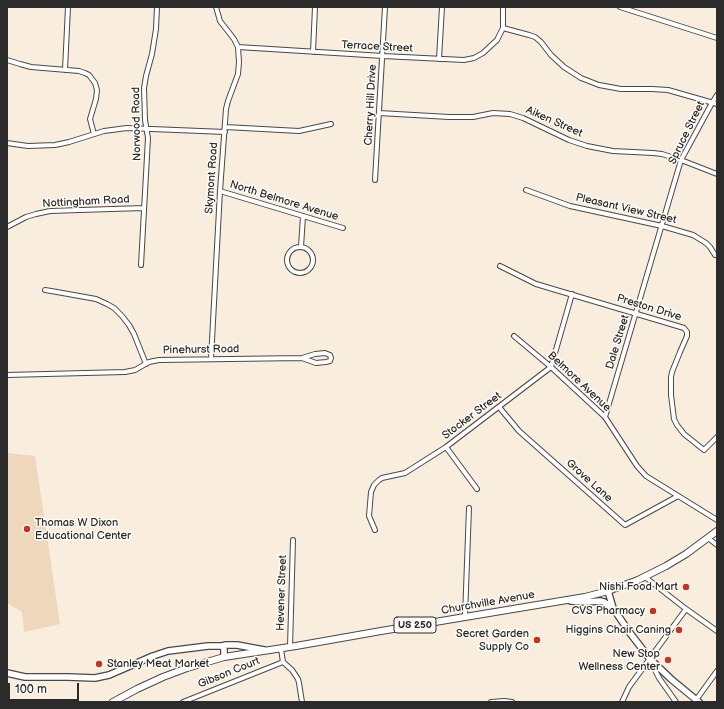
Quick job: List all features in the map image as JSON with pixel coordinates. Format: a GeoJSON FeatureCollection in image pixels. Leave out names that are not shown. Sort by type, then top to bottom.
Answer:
{"type":"FeatureCollection","features":[{"type":"Feature","properties":{"kind":"main road","name":"Churchville Avenue"},"geometry":{"type":"LineString","coordinates":[[113,702],[163,677],[224,657],[585,597],[608,591],[645,577],[674,561],[717,531]]}},
{"type":"Feature","properties":{"kind":"street"},"geometry":{"type":"LineString","coordinates":[[65,70],[68,7]]}},
{"type":"Feature","properties":{"kind":"street","name":"Norwood Road"},"geometry":{"type":"LineString","coordinates":[[141,265],[148,138],[145,120],[144,88],[154,44],[157,7]]}},
{"type":"Feature","properties":{"kind":"street","name":"Skymont Road"},"geometry":{"type":"LineString","coordinates":[[211,359],[220,191],[227,104],[239,70],[240,62],[238,47],[220,20],[216,7]]}},
{"type":"Feature","properties":{"kind":"street"},"geometry":{"type":"LineString","coordinates":[[313,52],[315,7]]}},
{"type":"Feature","properties":{"kind":"street","name":"Cherry Hill Drive"},"geometry":{"type":"LineString","coordinates":[[376,180],[385,7]]}},
{"type":"Feature","properties":{"kind":"street"},"geometry":{"type":"LineString","coordinates":[[439,59],[442,7]]}},
{"type":"Feature","properties":{"kind":"street"},"geometry":{"type":"LineString","coordinates":[[503,7],[503,28],[535,37],[564,67],[590,82],[617,89],[668,90],[717,104]]}},
{"type":"Feature","properties":{"kind":"street"},"geometry":{"type":"LineString","coordinates":[[620,7],[717,38]]}},
{"type":"Feature","properties":{"kind":"street","name":"Terrace Street"},"geometry":{"type":"LineString","coordinates":[[238,47],[464,60],[478,56],[485,52],[500,36],[503,28]]}},
{"type":"Feature","properties":{"kind":"street"},"geometry":{"type":"LineString","coordinates":[[7,60],[31,67],[79,71],[91,77],[95,83],[97,93],[90,119],[94,134]]}},
{"type":"Feature","properties":{"kind":"street","name":"Spruce Street"},"geometry":{"type":"LineString","coordinates":[[662,226],[681,160],[717,95]]}},
{"type":"Feature","properties":{"kind":"street","name":"Aiken Street"},"geometry":{"type":"LineString","coordinates":[[379,113],[449,117],[473,117],[493,113],[510,114],[523,118],[566,139],[587,146],[613,151],[657,153],[681,160],[717,174]]}},
{"type":"Feature","properties":{"kind":"street"},"geometry":{"type":"LineString","coordinates":[[7,144],[28,146],[50,145],[69,142],[107,131],[122,129],[299,131],[331,124]]}},
{"type":"Feature","properties":{"kind":"street","name":"Pleasant View Street"},"geometry":{"type":"LineString","coordinates":[[526,190],[573,207],[662,226],[693,235],[708,245],[715,255]]}},
{"type":"Feature","properties":{"kind":"street","name":"North Belmore Avenue"},"geometry":{"type":"LineString","coordinates":[[220,191],[343,228]]}},
{"type":"Feature","properties":{"kind":"street","name":"Nottingham Road"},"geometry":{"type":"LineString","coordinates":[[7,227],[32,215],[50,211],[144,208]]}},
{"type":"Feature","properties":{"kind":"street"},"geometry":{"type":"LineString","coordinates":[[301,247],[303,216]]}},
{"type":"Feature","properties":{"kind":"street","name":"Dale Street"},"geometry":{"type":"LineString","coordinates":[[604,417],[662,226]]}},
{"type":"Feature","properties":{"kind":"street"},"geometry":{"type":"LineString","coordinates":[[301,247],[311,252],[314,261],[309,270],[300,274],[292,270],[288,265],[287,259],[292,250],[301,247]]}},
{"type":"Feature","properties":{"kind":"street","name":"Preston Drive"},"geometry":{"type":"LineString","coordinates":[[500,266],[536,284],[682,326],[686,329],[687,336],[671,374],[673,415],[676,423],[689,439],[704,450],[717,437]]}},
{"type":"Feature","properties":{"kind":"street"},"geometry":{"type":"LineString","coordinates":[[45,290],[96,299],[112,306],[129,325],[146,364]]}},
{"type":"Feature","properties":{"kind":"street"},"geometry":{"type":"LineString","coordinates":[[551,368],[572,294]]}},
{"type":"Feature","properties":{"kind":"street","name":"Belmore Avenue"},"geometry":{"type":"LineString","coordinates":[[514,336],[604,417],[640,470],[650,479],[717,520]]}},
{"type":"Feature","properties":{"kind":"street","name":"Pinehurst Road"},"geometry":{"type":"LineString","coordinates":[[7,375],[125,372],[137,369],[158,360],[302,358],[325,353],[330,355],[331,358],[330,361],[316,362],[302,358]]}},
{"type":"Feature","properties":{"kind":"street","name":"Stocker Street"},"geometry":{"type":"LineString","coordinates":[[375,530],[369,516],[371,492],[377,482],[382,478],[405,473],[446,447],[551,368]]}},
{"type":"Feature","properties":{"kind":"street","name":"Grove Lane"},"geometry":{"type":"LineString","coordinates":[[499,407],[519,431],[625,525],[678,496]]}},
{"type":"Feature","properties":{"kind":"street"},"geometry":{"type":"LineString","coordinates":[[446,447],[477,489]]}},
{"type":"Feature","properties":{"kind":"street"},"geometry":{"type":"LineString","coordinates":[[465,617],[468,508]]}},
{"type":"Feature","properties":{"kind":"street"},"geometry":{"type":"LineString","coordinates":[[708,538],[717,545]]}},
{"type":"Feature","properties":{"kind":"street","name":"Hevener Street"},"geometry":{"type":"LineString","coordinates":[[290,647],[293,540]]}},
{"type":"Feature","properties":{"kind":"street"},"geometry":{"type":"LineString","coordinates":[[645,577],[717,631]]}},
{"type":"Feature","properties":{"kind":"street"},"geometry":{"type":"LineString","coordinates":[[608,591],[613,608],[650,659],[671,680],[698,701],[717,672]]}},
{"type":"Feature","properties":{"kind":"street"},"geometry":{"type":"LineString","coordinates":[[564,600],[586,602],[600,601],[613,608]]}},
{"type":"Feature","properties":{"kind":"street"},"geometry":{"type":"LineString","coordinates":[[622,702],[629,687],[686,609]]}},
{"type":"Feature","properties":{"kind":"street"},"geometry":{"type":"LineString","coordinates":[[7,674],[25,677],[95,678],[109,675],[164,651],[226,645],[237,645],[266,650]]}},
{"type":"Feature","properties":{"kind":"street"},"geometry":{"type":"LineString","coordinates":[[222,646],[224,649],[224,657]]}},
{"type":"Feature","properties":{"kind":"street"},"geometry":{"type":"LineString","coordinates":[[281,648],[283,662],[298,678],[302,702]]}},
{"type":"Feature","properties":{"kind":"street"},"geometry":{"type":"LineString","coordinates":[[650,659],[659,678],[676,702]]}},
{"type":"Feature","properties":{"kind":"street","name":"Gibson Court"},"geometry":{"type":"LineString","coordinates":[[182,702],[283,662]]}},
{"type":"Feature","properties":{"kind":"street"},"geometry":{"type":"LineString","coordinates":[[491,702],[504,700],[512,702]]}},
{"type":"Feature","properties":{"kind":"shaded area","name":"Thomas W Dixon Educational Center"},"geometry":{"type":"Polygon","coordinates":[[[7,453],[35,456],[60,624],[24,632],[22,612],[7,603],[7,453]]]}},
{"type":"Feature","properties":{"kind":"place","name":"Thomas W Dixon Educational Center"},"geometry":{"type":"Point","coordinates":[27,529]}},
{"type":"Feature","properties":{"kind":"place","name":"Nishi Food Mart"},"geometry":{"type":"Point","coordinates":[686,587]}},
{"type":"Feature","properties":{"kind":"place","name":"CVS Pharmacy"},"geometry":{"type":"Point","coordinates":[653,611]}},
{"type":"Feature","properties":{"kind":"place","name":"Higgins Chair Caning"},"geometry":{"type":"Point","coordinates":[679,630]}},
{"type":"Feature","properties":{"kind":"place","name":"Secret Garden Supply Co"},"geometry":{"type":"Point","coordinates":[537,640]}},
{"type":"Feature","properties":{"kind":"place","name":"New Stop Wellness Center"},"geometry":{"type":"Point","coordinates":[668,660]}},
{"type":"Feature","properties":{"kind":"place","name":"Stanley Meat Market"},"geometry":{"type":"Point","coordinates":[99,664]}}]}
